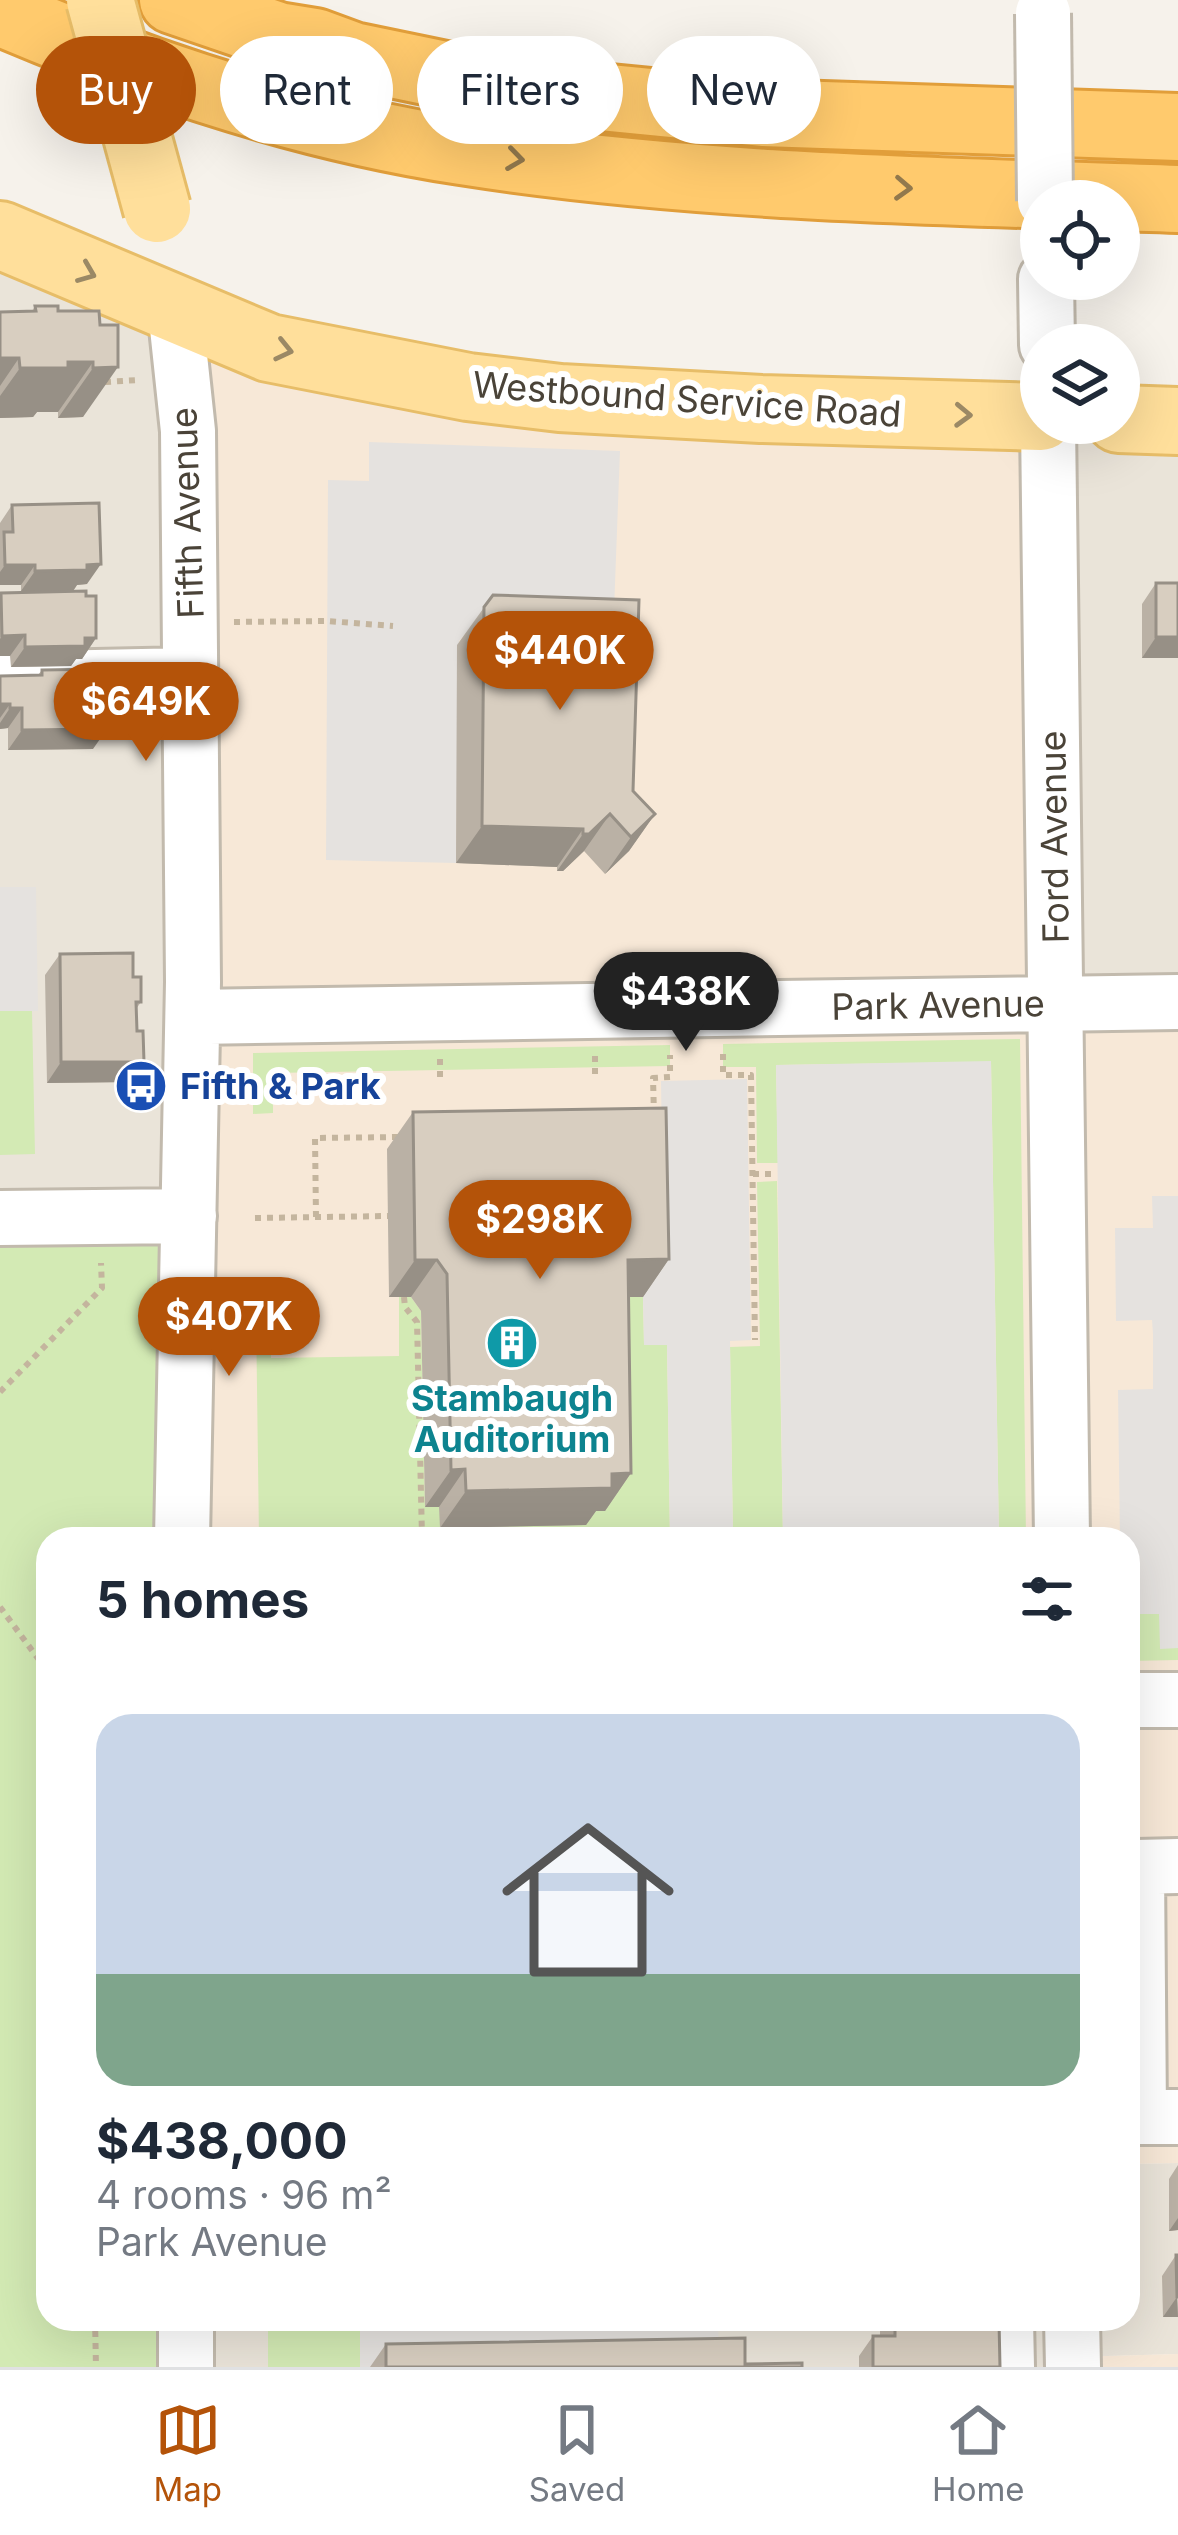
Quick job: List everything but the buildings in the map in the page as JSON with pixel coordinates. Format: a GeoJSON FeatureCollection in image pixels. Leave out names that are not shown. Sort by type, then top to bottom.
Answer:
{"type":"FeatureCollection","features":[{"type":"Feature","properties":{"kind":"highway"},"geometry":{"type":"LineString","coordinates":[[173,0],[353,56],[549,92],[763,113],[1178,127]]}},
{"type":"Feature","properties":{"kind":"highway"},"geometry":{"type":"LineString","coordinates":[[0,12],[212,93],[458,151],[635,175],[1178,199]]}},
{"type":"Feature","properties":{"kind":"main road","name":"Fifth Avenue"},"geometry":{"type":"LineString","coordinates":[[100,0],[157,209],[175,309]]}},
{"type":"Feature","properties":{"kind":"main road","name":"Westbound Service Road"},"geometry":{"type":"LineString","coordinates":[[0,236],[269,348],[491,390],[761,409],[1020,416]]}},
{"type":"Feature","properties":{"kind":"main road"},"geometry":{"type":"LineString","coordinates":[[1140,420],[1178,422]]}},
{"type":"Feature","properties":{"kind":"street"},"geometry":{"type":"LineString","coordinates":[[1043,7],[1045,180]]}},
{"type":"Feature","properties":{"kind":"street","name":"Fifth Avenue"},"geometry":{"type":"LineString","coordinates":[[175,309],[188,431],[194,1017],[182,1527]]}},
{"type":"Feature","properties":{"kind":"street","name":"Ford Avenue"},"geometry":{"type":"LineString","coordinates":[[1048,444],[1062,1527]]}},
{"type":"Feature","properties":{"kind":"street"},"geometry":{"type":"LineString","coordinates":[[0,679],[190,676]]}},
{"type":"Feature","properties":{"kind":"street","name":"Park Avenue"},"geometry":{"type":"LineString","coordinates":[[194,1017],[1178,1002]]}},
{"type":"Feature","properties":{"kind":"street"},"geometry":{"type":"LineString","coordinates":[[0,1218],[189,1216]]}},
{"type":"Feature","properties":{"kind":"street"},"geometry":{"type":"LineString","coordinates":[[1140,1700],[1178,1700]]}},
{"type":"Feature","properties":{"kind":"street"},"geometry":{"type":"LineString","coordinates":[[1140,1867],[1178,1867]]}},
{"type":"Feature","properties":{"kind":"street"},"geometry":{"type":"LineString","coordinates":[[1140,2117],[1178,2116]]}},
{"type":"Feature","properties":{"kind":"street"},"geometry":{"type":"LineString","coordinates":[[186,2331],[186,2367]]}},
{"type":"Feature","properties":{"kind":"street"},"geometry":{"type":"LineString","coordinates":[[1006,2331],[1007,2367]]}},
{"type":"Feature","properties":{"kind":"street"},"geometry":{"type":"LineString","coordinates":[[1072,2331],[1072,2367]]}},
{"type":"Feature","properties":{"kind":"path"},"geometry":{"type":"LineString","coordinates":[[94,382],[142,380]]}},
{"type":"Feature","properties":{"kind":"path"},"geometry":{"type":"LineString","coordinates":[[190,621],[393,626]]}},
{"type":"Feature","properties":{"kind":"path"},"geometry":{"type":"LineString","coordinates":[[723,1044],[723,1075],[751,1075],[754,1340]]}},
{"type":"Feature","properties":{"kind":"path"},"geometry":{"type":"LineString","coordinates":[[655,1133],[653,1078],[670,1077],[670,1045]]}},
{"type":"Feature","properties":{"kind":"path"},"geometry":{"type":"LineString","coordinates":[[595,1046],[596,1077]]}},
{"type":"Feature","properties":{"kind":"path"},"geometry":{"type":"LineString","coordinates":[[440,1049],[440,1079]]}},
{"type":"Feature","properties":{"kind":"path"},"geometry":{"type":"LineString","coordinates":[[316,1217],[315,1138],[407,1137]]}},
{"type":"Feature","properties":{"kind":"path"},"geometry":{"type":"LineString","coordinates":[[752,1174],[777,1174]]}},
{"type":"Feature","properties":{"kind":"path"},"geometry":{"type":"LineString","coordinates":[[255,1218],[388,1216]]}},
{"type":"Feature","properties":{"kind":"path"},"geometry":{"type":"LineString","coordinates":[[0,1392],[102,1288]]}},
{"type":"Feature","properties":{"kind":"path"},"geometry":{"type":"LineString","coordinates":[[404,1297],[405,1307],[417,1322],[422,1527]]}},
{"type":"Feature","properties":{"kind":"path"},"geometry":{"type":"LineString","coordinates":[[0,1606],[36,1656]]}},
{"type":"Feature","properties":{"kind":"path"},"geometry":{"type":"LineString","coordinates":[[95,2331],[96,2367]]}},
{"type":"Feature","properties":{"kind":"shaded area"},"geometry":{"type":"Polygon","coordinates":[[[0,235],[175,309],[189,1216],[0,1218],[0,235]]]}},
{"type":"Feature","properties":{"kind":"shaded area"},"geometry":{"type":"Polygon","coordinates":[[[175,309],[269,348],[1020,415],[1020,444],[1042,444],[1056,1002],[1178,1002],[1178,2163],[1140,2164],[1140,1527],[182,1527],[175,309]]]}},
{"type":"Feature","properties":{"kind":"shaded area"},"geometry":{"type":"Polygon","coordinates":[[[1178,421],[1178,1002],[1056,1003],[1048,444],[1140,444],[1140,422],[1178,421]]]}},
{"type":"Feature","properties":{"kind":"shaded area"},"geometry":{"type":"Polygon","coordinates":[[[369,442],[620,451],[613,637],[467,632],[459,641],[456,863],[326,860],[328,480],[369,481],[369,442]]]}},
{"type":"Feature","properties":{"kind":"shaded area"},"geometry":{"type":"Polygon","coordinates":[[[0,887],[36,887],[38,1011],[0,1011],[0,887]]]}},
{"type":"Feature","properties":{"kind":"shaded area"},"geometry":{"type":"Polygon","coordinates":[[[991,1061],[999,1527],[783,1527],[776,1065],[991,1061]]]}},
{"type":"Feature","properties":{"kind":"shaded area"},"geometry":{"type":"Polygon","coordinates":[[[747,1079],[751,1340],[730,1341],[733,1527],[670,1527],[667,1345],[644,1345],[640,1150],[662,1149],[661,1081],[747,1079]]]}},
{"type":"Feature","properties":{"kind":"shaded area"},"geometry":{"type":"Polygon","coordinates":[[[1152,1196],[1178,1196],[1178,1648],[1160,1649],[1159,1614],[1140,1614],[1140,1527],[1120,1527],[1118,1390],[1153,1389],[1152,1320],[1116,1321],[1115,1228],[1153,1228],[1152,1196]]]}},
{"type":"Feature","properties":{"kind":"shaded area"},"geometry":{"type":"Polygon","coordinates":[[[1178,2163],[1178,2354],[1073,2357],[1073,2367],[186,2367],[186,2331],[1140,2331],[1140,2164],[1178,2163]]]}},
{"type":"Feature","properties":{"kind":"shaded area"},"geometry":{"type":"Polygon","coordinates":[[[360,2331],[718,2331],[719,2367],[360,2367],[360,2331]]]}},
{"type":"Feature","properties":{"kind":"shaded area"},"geometry":{"type":"Polygon","coordinates":[[[1178,2354],[1178,2367],[1073,2367],[1072,2357],[1178,2354]]]}},
{"type":"Feature","properties":{"kind":"green space"},"geometry":{"type":"Polygon","coordinates":[[[0,1011],[32,1011],[35,1154],[0,1155],[0,1011]]]}},
{"type":"Feature","properties":{"kind":"green space"},"geometry":{"type":"Polygon","coordinates":[[[1020,1039],[1026,1527],[999,1527],[991,1062],[776,1065],[778,1163],[757,1163],[756,1067],[723,1067],[723,1044],[1020,1039]]]}},
{"type":"Feature","properties":{"kind":"green space"},"geometry":{"type":"Polygon","coordinates":[[[670,1045],[670,1066],[273,1073],[273,1113],[253,1114],[253,1053],[670,1045]]]}},
{"type":"Feature","properties":{"kind":"green space"},"geometry":{"type":"Polygon","coordinates":[[[777,1181],[783,1527],[733,1527],[730,1347],[760,1346],[757,1182],[777,1181]]]}},
{"type":"Feature","properties":{"kind":"green space"},"geometry":{"type":"Polygon","coordinates":[[[189,1216],[182,1527],[36,1527],[36,2331],[186,2331],[186,2367],[0,2367],[0,1218],[189,1216]]]}},
{"type":"Feature","properties":{"kind":"green space"},"geometry":{"type":"Polygon","coordinates":[[[399,1297],[411,1297],[421,1311],[425,1507],[439,1507],[602,1297],[643,1297],[644,1344],[667,1344],[670,1527],[259,1527],[256,1312],[270,1312],[271,1358],[399,1356],[399,1297]]]}},
{"type":"Feature","properties":{"kind":"green space"},"geometry":{"type":"Polygon","coordinates":[[[1140,1614],[1160,1614],[1160,1648],[1178,1648],[1178,1660],[1140,1661],[1140,1614]]]}},
{"type":"Feature","properties":{"kind":"green space"},"geometry":{"type":"Polygon","coordinates":[[[268,2331],[360,2331],[360,2367],[268,2367],[268,2331]]]}},
{"type":"Feature","properties":{"kind":"place","name":"Fifth & Park"},"geometry":{"type":"Point","coordinates":[141,1086]}},
{"type":"Feature","properties":{"kind":"place","name":"Stambaugh Auditorium"},"geometry":{"type":"Point","coordinates":[512,1343]}}]}
